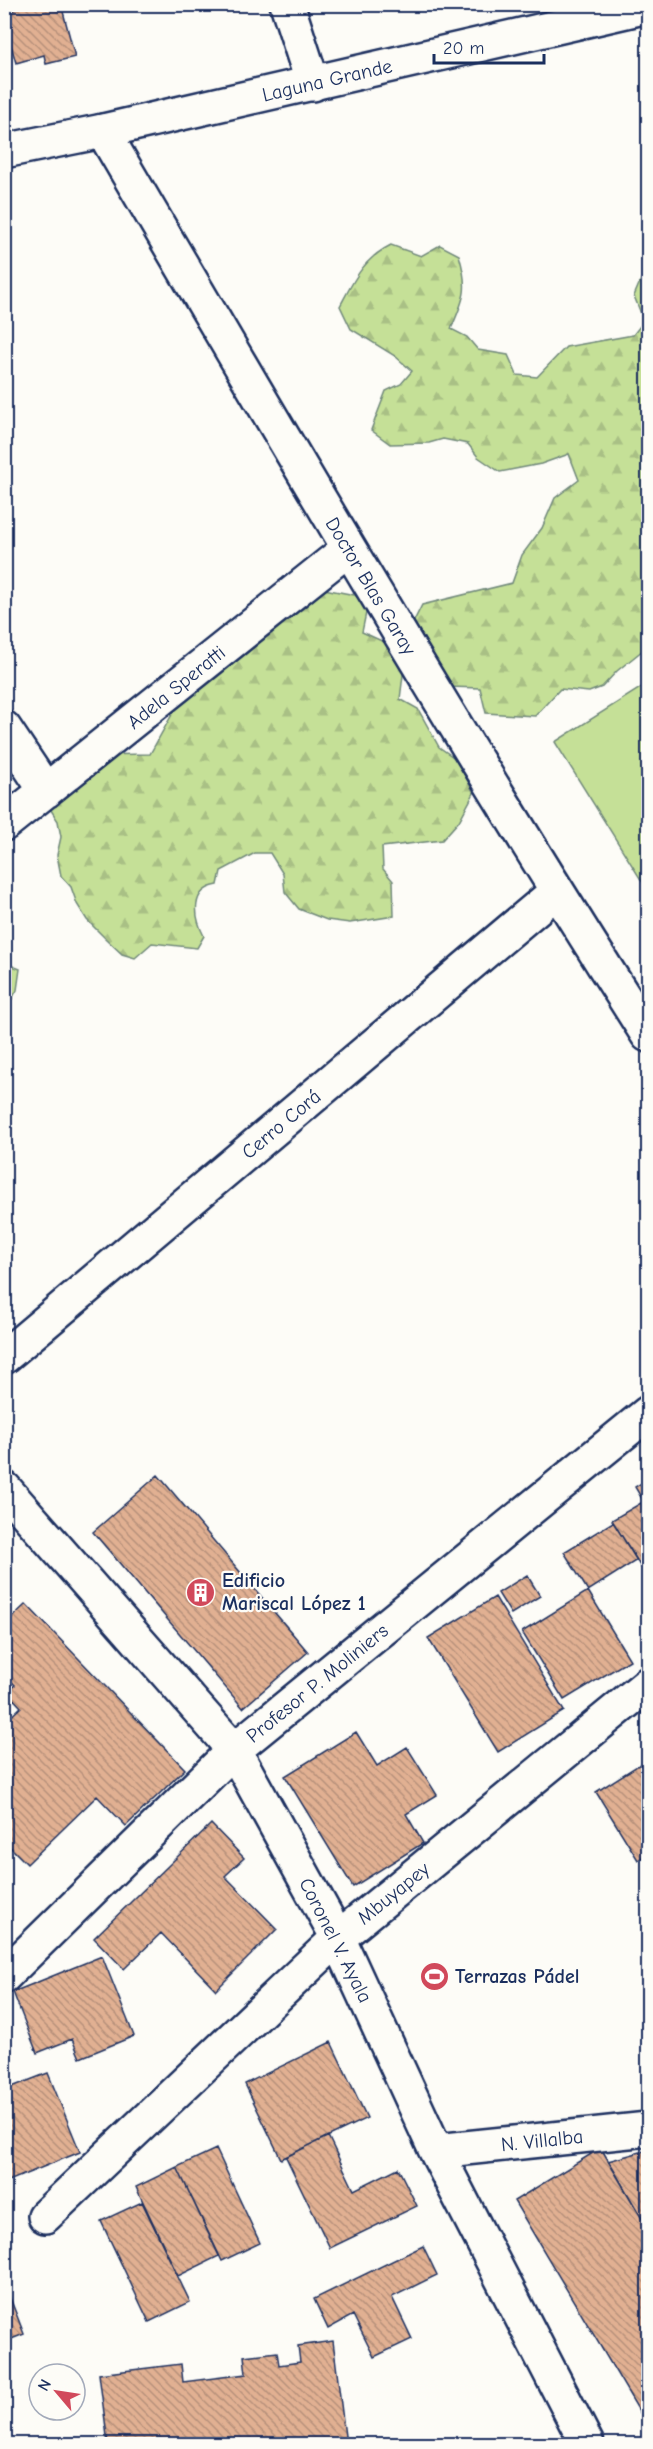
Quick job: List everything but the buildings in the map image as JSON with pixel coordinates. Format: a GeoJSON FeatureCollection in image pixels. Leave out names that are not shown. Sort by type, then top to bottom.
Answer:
{"type":"FeatureCollection","features":[{"type":"Feature","properties":{"kind":"street"},"geometry":{"type":"LineString","coordinates":[[287,4],[313,84]]}},
{"type":"Feature","properties":{"kind":"street","name":"Laguna Grande"},"geometry":{"type":"LineString","coordinates":[[4,151],[646,13]]}},
{"type":"Feature","properties":{"kind":"street","name":"Doctor Blas Garay"},"geometry":{"type":"LineString","coordinates":[[104,131],[348,549],[556,891],[648,1035]]}},
{"type":"Feature","properties":{"kind":"street","name":"Adela Speratti"},"geometry":{"type":"LineString","coordinates":[[4,824],[348,549]]}},
{"type":"Feature","properties":{"kind":"street"},"geometry":{"type":"LineString","coordinates":[[4,728],[46,791]]}},
{"type":"Feature","properties":{"kind":"street","name":"Cerro Corá"},"geometry":{"type":"LineString","coordinates":[[4,1357],[556,891]]}},
{"type":"Feature","properties":{"kind":"street","name":"Profesor P. Moliniers"},"geometry":{"type":"LineString","coordinates":[[4,1976],[234,1750],[648,1413]]}},
{"type":"Feature","properties":{"kind":"street","name":"Coronel V. Ayala"},"geometry":{"type":"LineString","coordinates":[[4,1488],[234,1750],[338,1938],[436,2151],[587,2445]]}},
{"type":"Feature","properties":{"kind":"street","name":"Mbuyapey"},"geometry":{"type":"LineString","coordinates":[[45,2216],[338,1938],[648,1684]]}},
{"type":"Feature","properties":{"kind":"street","name":"N. Villalba"},"geometry":{"type":"LineString","coordinates":[[436,2151],[648,2129]]}},
{"type":"Feature","properties":{"kind":"green space"},"geometry":{"type":"Polygon","coordinates":[[[648,233],[648,646],[617,671],[602,687],[589,692],[560,689],[535,716],[486,713],[480,688],[450,687],[412,625],[422,605],[512,583],[522,555],[542,528],[555,498],[579,480],[569,454],[541,464],[500,472],[478,457],[468,444],[443,439],[429,443],[390,444],[371,430],[386,391],[401,384],[412,371],[395,356],[351,329],[340,306],[360,271],[381,251],[391,245],[421,256],[440,245],[459,255],[464,276],[464,293],[451,329],[467,337],[478,350],[508,355],[517,375],[537,377],[566,347],[633,335],[644,321],[634,296],[645,270],[644,236],[648,233]]]}},
{"type":"Feature","properties":{"kind":"green space"},"geometry":{"type":"Polygon","coordinates":[[[324,589],[355,595],[367,608],[362,632],[395,647],[404,667],[400,699],[418,709],[439,747],[456,759],[474,793],[459,821],[442,840],[382,847],[383,869],[393,881],[394,916],[350,923],[327,920],[299,909],[285,892],[283,874],[270,853],[255,853],[221,871],[218,885],[203,892],[199,898],[198,921],[204,936],[197,948],[152,943],[135,958],[122,954],[87,920],[77,904],[71,887],[61,876],[57,855],[61,837],[58,821],[49,807],[91,755],[150,754],[174,711],[192,691],[324,589]]]}},
{"type":"Feature","properties":{"kind":"green space"},"geometry":{"type":"Polygon","coordinates":[[[648,683],[648,891],[555,742],[648,683]]]}},
{"type":"Feature","properties":{"kind":"green space"},"geometry":{"type":"Polygon","coordinates":[[[5,963],[20,969],[17,990],[5,1011],[5,963]]]}},
{"type":"Feature","properties":{"kind":"place","name":"Edificio Mariscal López 1"},"geometry":{"type":"Point","coordinates":[201,1592]}},
{"type":"Feature","properties":{"kind":"place","name":"Terrazas Pádel"},"geometry":{"type":"Point","coordinates":[434,1976]}}]}
